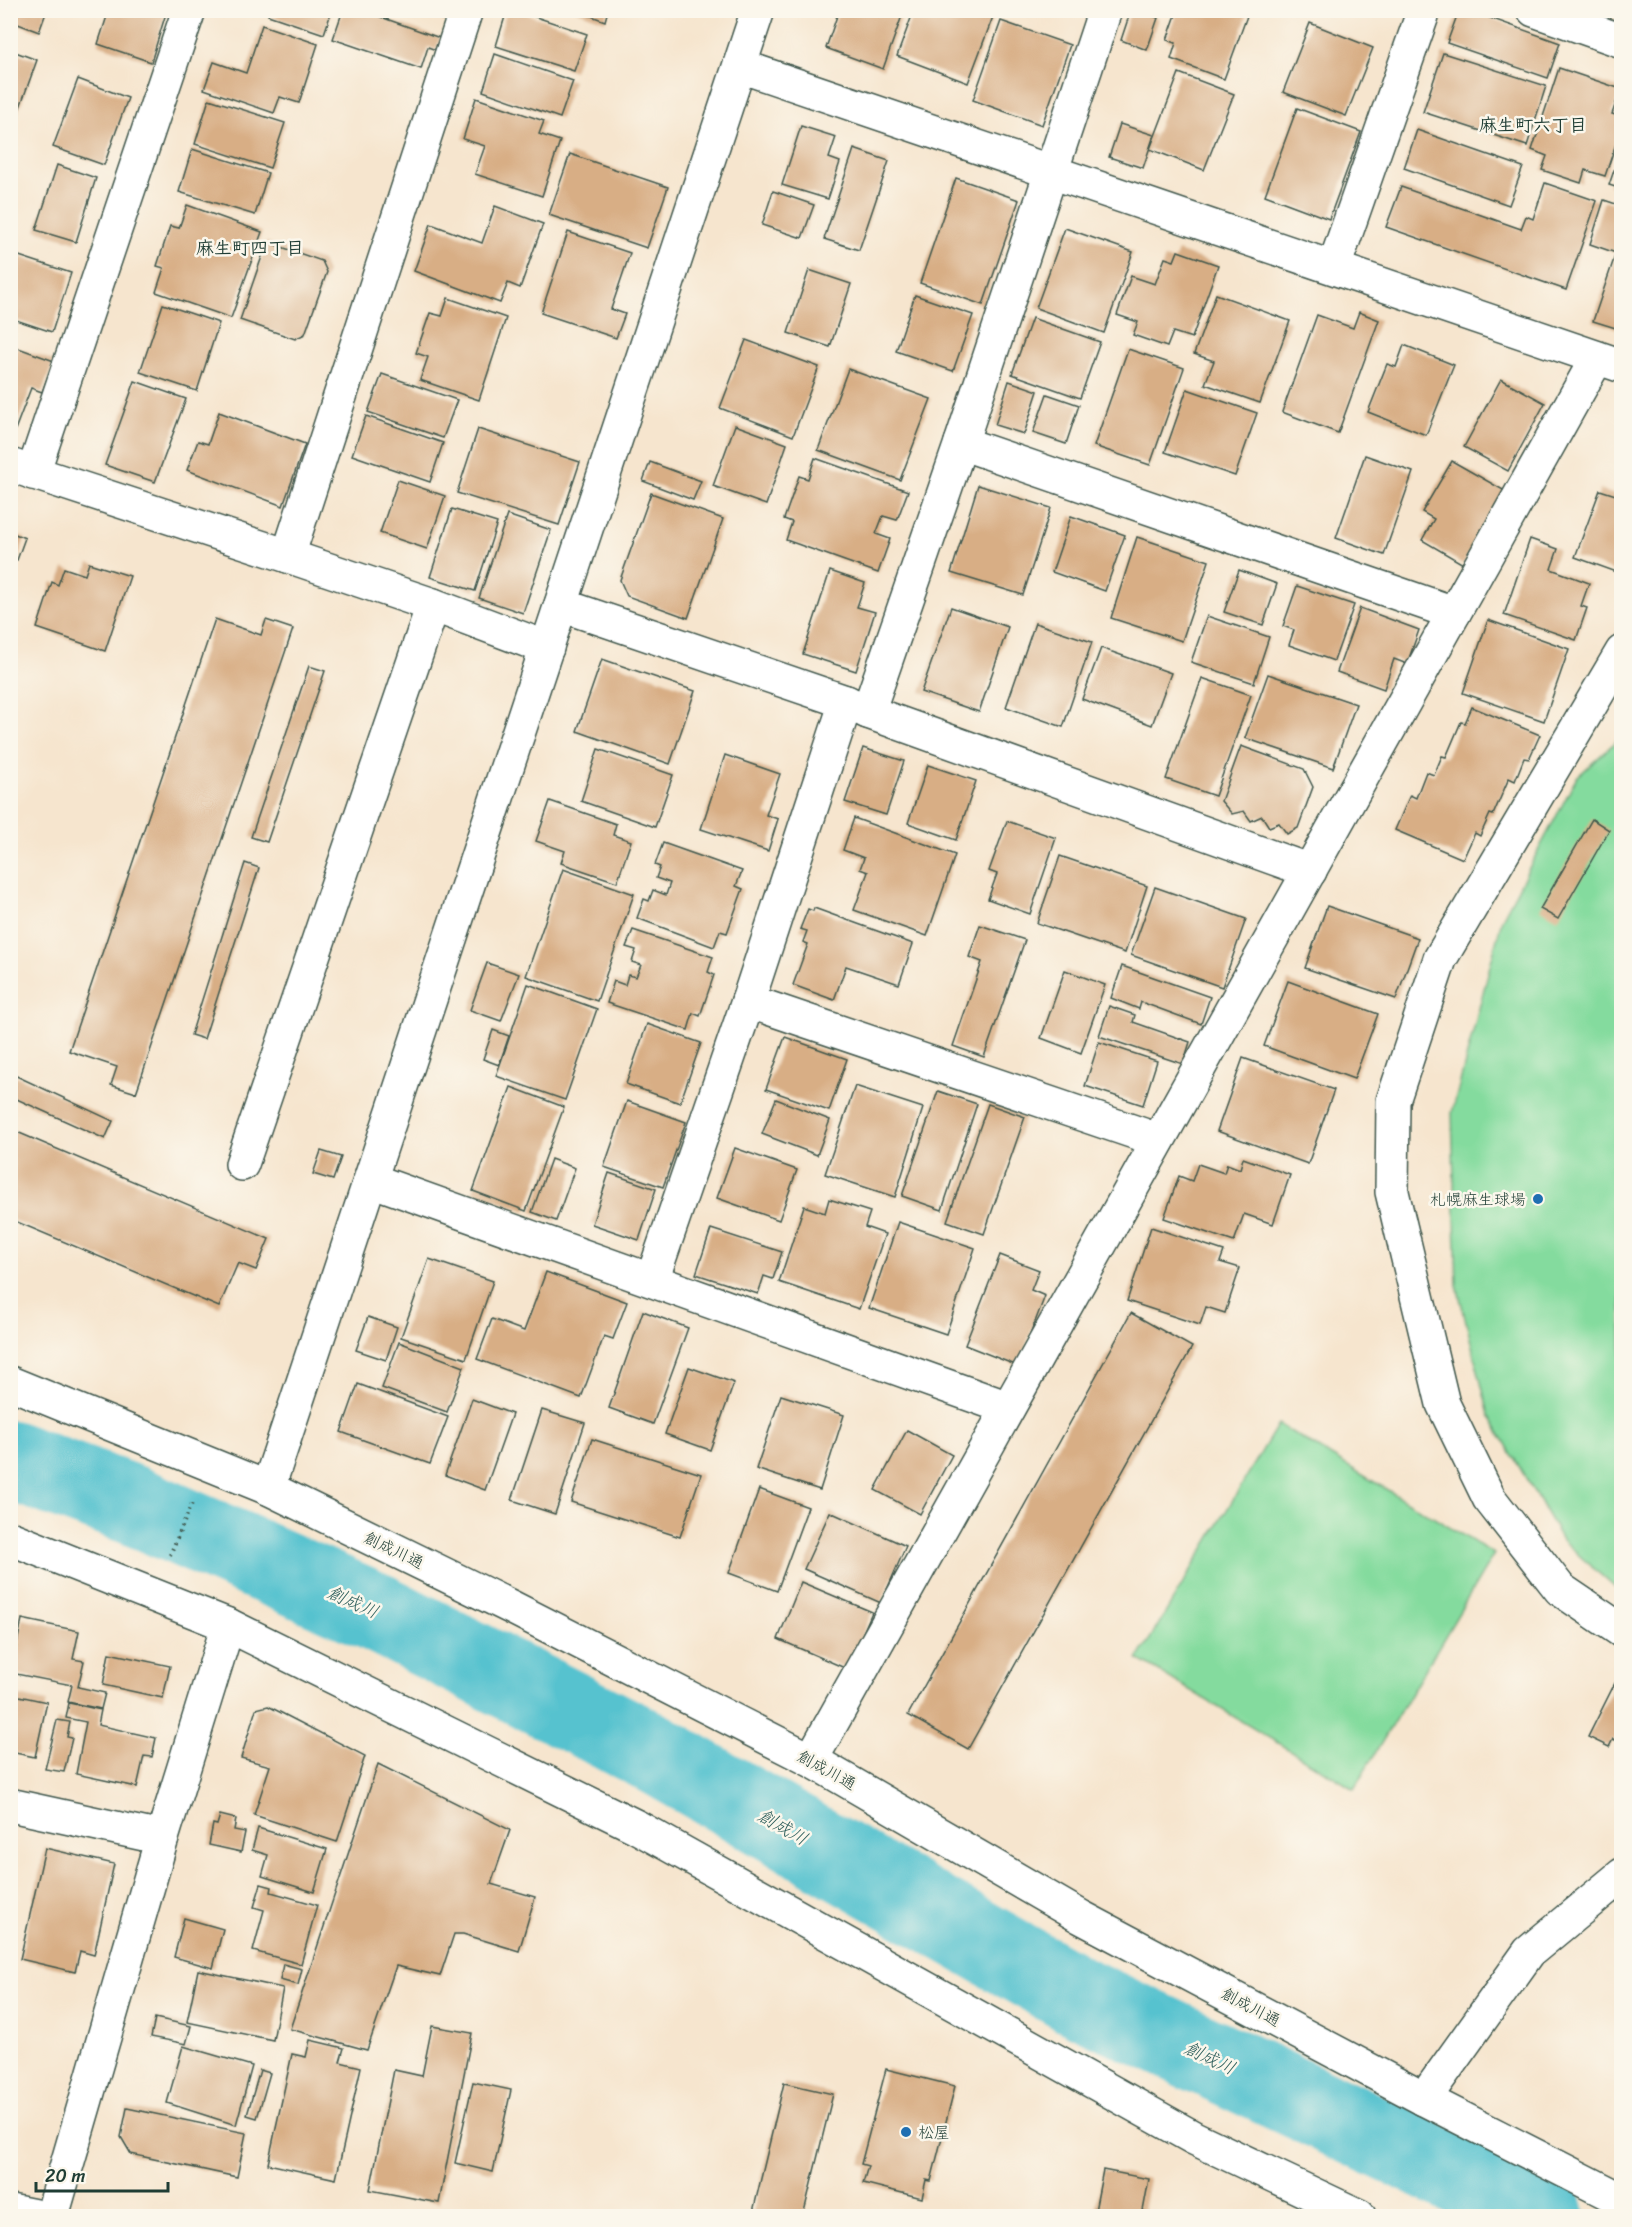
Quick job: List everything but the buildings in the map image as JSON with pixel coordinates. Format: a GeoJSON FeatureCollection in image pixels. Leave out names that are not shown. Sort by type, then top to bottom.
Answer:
{"type":"FeatureCollection","features":[{"type":"Feature","properties":{"kind":"main road"},"geometry":{"type":"LineString","coordinates":[[189,10],[22,469],[433,605],[547,648]]}},
{"type":"Feature","properties":{"kind":"main road"},"geometry":{"type":"LineString","coordinates":[[288,556],[466,10]]}},
{"type":"Feature","properties":{"kind":"main road"},"geometry":{"type":"LineString","coordinates":[[268,1488],[758,10]]}},
{"type":"Feature","properties":{"kind":"main road"},"geometry":{"type":"LineString","coordinates":[[652,1280],[748,1001],[857,707],[961,443],[1105,10]]}},
{"type":"Feature","properties":{"kind":"main road"},"geometry":{"type":"LineString","coordinates":[[1334,267],[1424,10]]}},
{"type":"Feature","properties":{"kind":"main road"},"geometry":{"type":"LineString","coordinates":[[1534,10],[1622,41]]}},
{"type":"Feature","properties":{"kind":"main road"},"geometry":{"type":"LineString","coordinates":[[740,66],[1609,362],[1454,613],[811,1760]]}},
{"type":"Feature","properties":{"kind":"main road"},"geometry":{"type":"LineString","coordinates":[[961,443],[1454,613]]}},
{"type":"Feature","properties":{"kind":"main road"},"geometry":{"type":"LineString","coordinates":[[242,1164],[433,605]]}},
{"type":"Feature","properties":{"kind":"main road"},"geometry":{"type":"LineString","coordinates":[[561,605],[857,707],[1310,871]]}},
{"type":"Feature","properties":{"kind":"main road"},"geometry":{"type":"LineString","coordinates":[[1622,652],[1440,959],[1393,1101],[1392,1192],[1443,1404],[1489,1498],[1560,1588],[1622,1631]]}},
{"type":"Feature","properties":{"kind":"main road"},"geometry":{"type":"LineString","coordinates":[[748,1001],[1158,1140]]}},
{"type":"Feature","properties":{"kind":"main road"},"geometry":{"type":"LineString","coordinates":[[371,1180],[1008,1408]]}},
{"type":"Feature","properties":{"kind":"main road","name":"創成川通"},"geometry":{"type":"LineString","coordinates":[[10,1383],[268,1488],[511,1607],[811,1760],[1081,1917],[1425,2100],[1622,2200]]}},
{"type":"Feature","properties":{"kind":"main road"},"geometry":{"type":"LineString","coordinates":[[10,1538],[228,1625],[637,1827],[1194,2138],[1359,2217]]}},
{"type":"Feature","properties":{"kind":"main road"},"geometry":{"type":"LineString","coordinates":[[52,2217],[162,1838],[228,1625]]}},
{"type":"Feature","properties":{"kind":"main road"},"geometry":{"type":"LineString","coordinates":[[10,1805],[162,1838]]}},
{"type":"Feature","properties":{"kind":"main road"},"geometry":{"type":"LineString","coordinates":[[1425,2100],[1529,1952],[1622,1875]]}},
{"type":"Feature","properties":{"kind":"main road"},"geometry":{"type":"LineString","coordinates":[[10,2211],[35,2217]]}},
{"type":"Feature","properties":{"kind":"path"},"geometry":{"type":"LineString","coordinates":[[170,1555],[193,1500]]}},
{"type":"Feature","properties":{"kind":"green space","name":"札幌麻生球場"},"geometry":{"type":"Polygon","coordinates":[[[1621,737],[1621,1593],[1562,1540],[1489,1415],[1457,1286],[1452,1113],[1502,919],[1577,777],[1621,737]]]}},
{"type":"Feature","properties":{"kind":"green space"},"geometry":{"type":"Polygon","coordinates":[[[1278,1424],[1494,1554],[1354,1789],[1138,1659],[1278,1424]]]}},
{"type":"Feature","properties":{"kind":"waterway","name":"創成川"},"geometry":{"type":"LineString","coordinates":[[10,1460],[135,1506],[376,1612],[654,1753],[1072,1993],[1546,2216]]}},
{"type":"Feature","properties":{"kind":"place","name":"札幌麻生球場"},"geometry":{"type":"Point","coordinates":[1538,1199]}},
{"type":"Feature","properties":{"kind":"place","name":"松屋"},"geometry":{"type":"Point","coordinates":[906,2132]}},
{"type":"Feature","properties":{"kind":"district","name":"麻生町六丁目"},"geometry":{"type":"Point","coordinates":[1533,125]}},
{"type":"Feature","properties":{"kind":"district","name":"麻生町四丁目"},"geometry":{"type":"Point","coordinates":[250,248]}}]}
